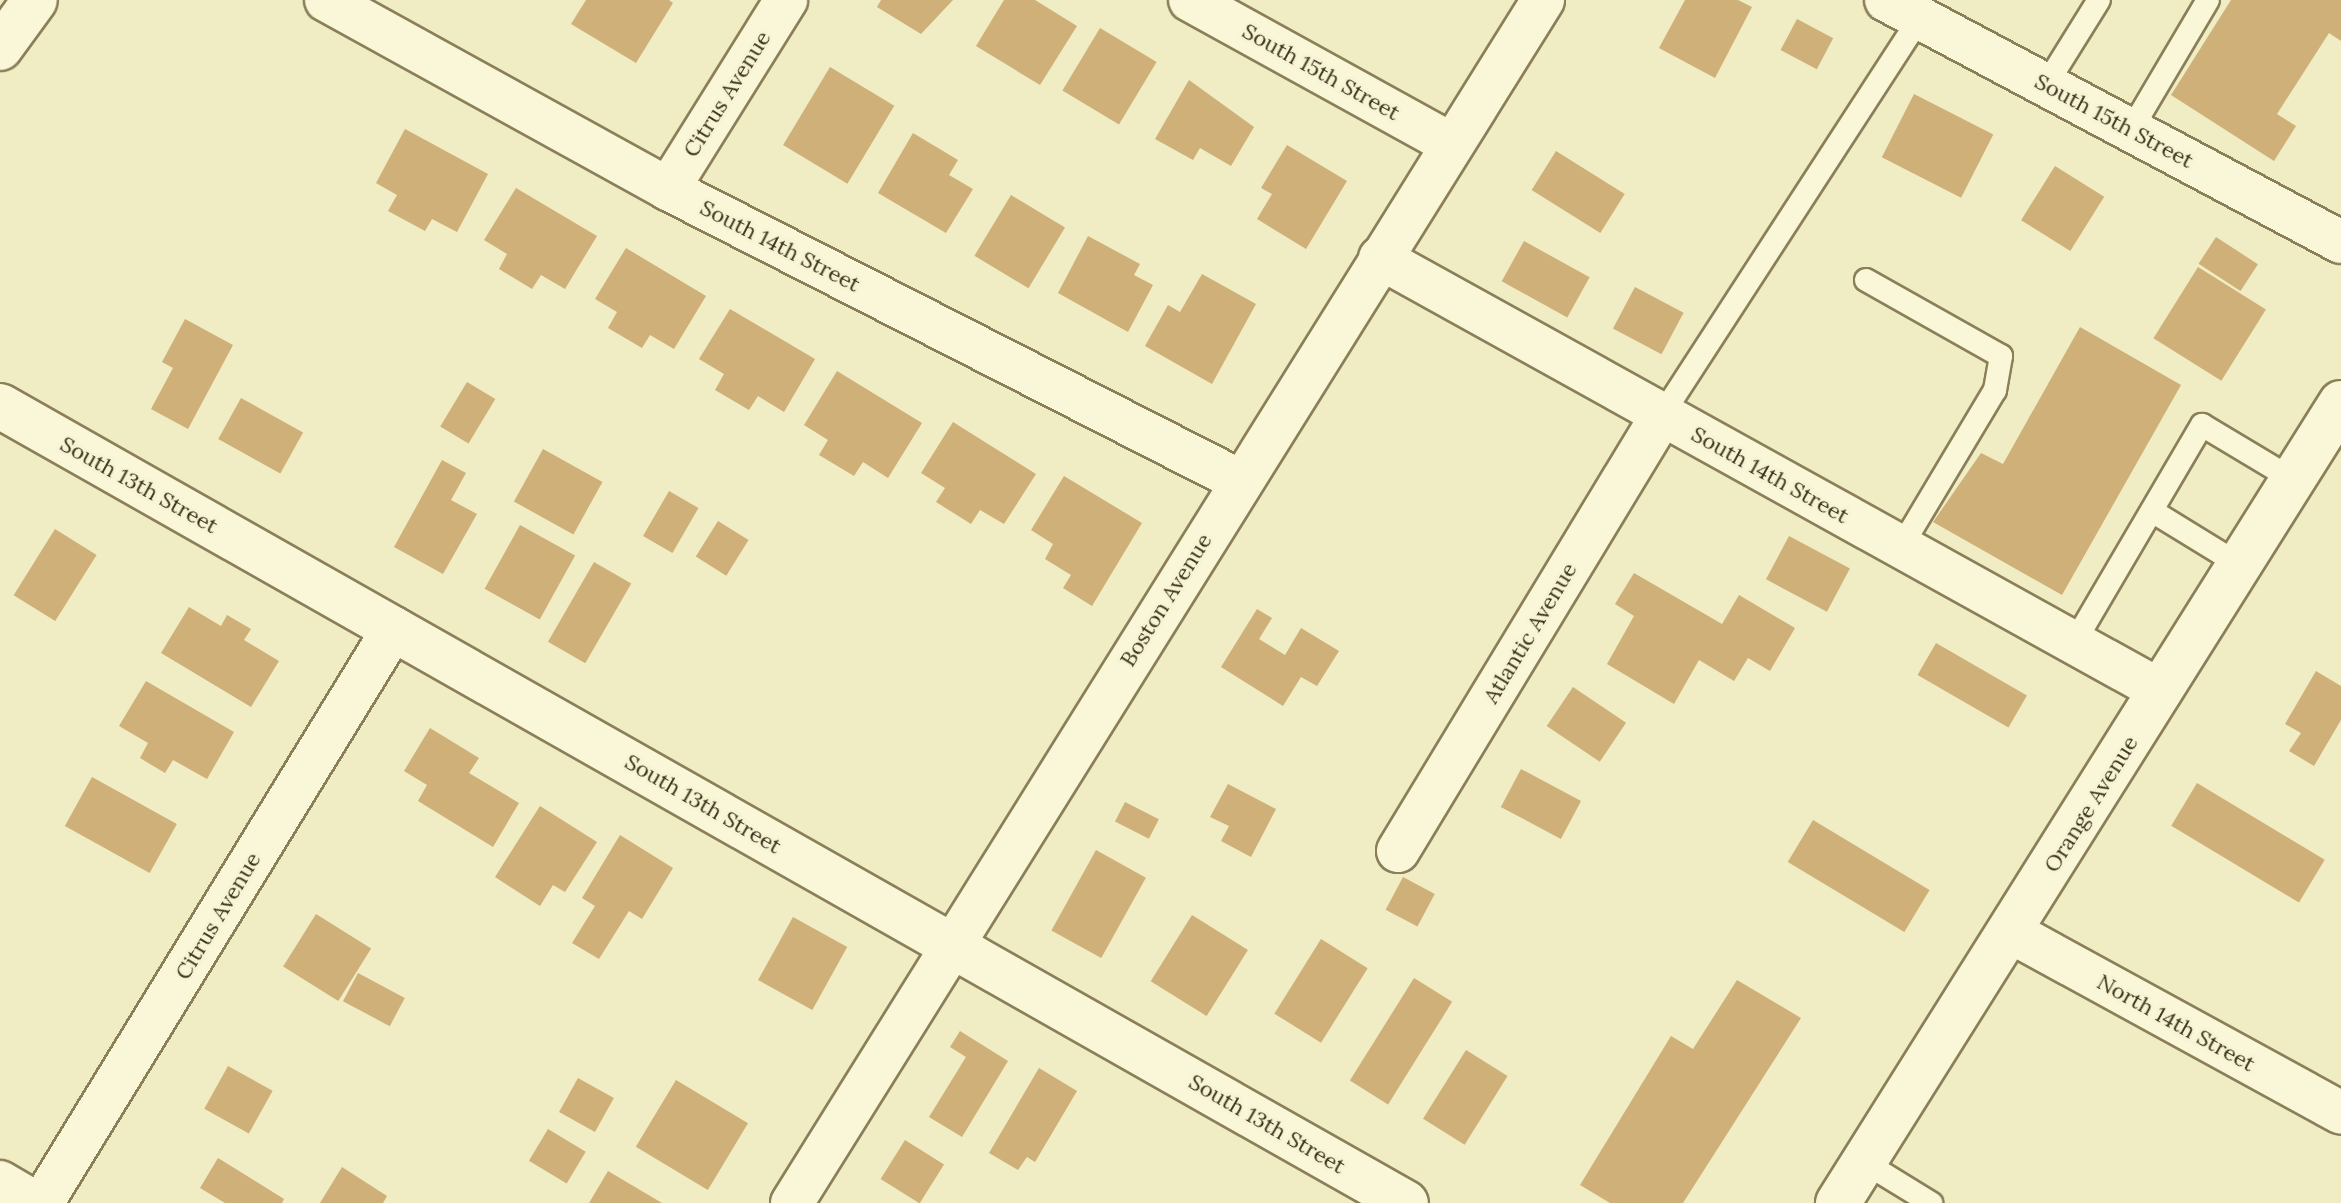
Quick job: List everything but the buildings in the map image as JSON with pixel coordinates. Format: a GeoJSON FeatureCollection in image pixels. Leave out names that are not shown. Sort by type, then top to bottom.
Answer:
{"type":"FeatureCollection","features":[{"type":"Feature","properties":{"kind":"street"},"geometry":{"type":"LineString","coordinates":[[0,48],[35,0]]}},
{"type":"Feature","properties":{"kind":"street","name":"South 14th Street"},"geometry":{"type":"LineString","coordinates":[[326,0],[668,189],[1240,481]]}},
{"type":"Feature","properties":{"kind":"street","name":"Citrus Avenue"},"geometry":{"type":"LineString","coordinates":[[668,189],[786,0]]}},
{"type":"Feature","properties":{"kind":"street","name":"South 15th Street"},"geometry":{"type":"LineString","coordinates":[[1190,0],[1451,144]]}},
{"type":"Feature","properties":{"kind":"street","name":"Boston Avenue"},"geometry":{"type":"LineString","coordinates":[[792,1203],[1543,0]]}},
{"type":"Feature","properties":{"kind":"street","name":"South 15th Street"},"geometry":{"type":"LineString","coordinates":[[1903,9],[2341,242]]}},
{"type":"Feature","properties":{"kind":"street","name":"South 14th Street"},"geometry":{"type":"LineString","coordinates":[[1380,258],[2161,691]]}},
{"type":"Feature","properties":{"kind":"street","name":"South 13th Street"},"geometry":{"type":"LineString","coordinates":[[0,406],[1406,1203]]}},
{"type":"Feature","properties":{"kind":"street","name":"Atlantic Avenue"},"geometry":{"type":"LineString","coordinates":[[1398,851],[1662,415]]}},
{"type":"Feature","properties":{"kind":"street","name":"Orange Avenue"},"geometry":{"type":"LineString","coordinates":[[1838,1203],[2294,480],[2337,419]]}},
{"type":"Feature","properties":{"kind":"street","name":"Citrus Avenue"},"geometry":{"type":"LineString","coordinates":[[39,1203],[394,628]]}},
{"type":"Feature","properties":{"kind":"street","name":"North 14th Street"},"geometry":{"type":"LineString","coordinates":[[2011,932],[2341,1113]]}},
{"type":"Feature","properties":{"kind":"street"},"geometry":{"type":"LineString","coordinates":[[0,1182],[39,1203]]}},
{"type":"Feature","properties":{"kind":"lane"},"geometry":{"type":"LineString","coordinates":[[2046,85],[2099,0]]}},
{"type":"Feature","properties":{"kind":"lane"},"geometry":{"type":"LineString","coordinates":[[2131,130],[2208,0]]}},
{"type":"Feature","properties":{"kind":"lane"},"geometry":{"type":"LineString","coordinates":[[1662,415],[1903,9]]}},
{"type":"Feature","properties":{"kind":"lane"},"geometry":{"type":"LineString","coordinates":[[1866,280],[2001,356],[1995,390],[1901,547]]}},
{"type":"Feature","properties":{"kind":"lane"},"geometry":{"type":"LineString","coordinates":[[2074,643],[2202,425],[2294,480]]}},
{"type":"Feature","properties":{"kind":"lane"},"geometry":{"type":"LineString","coordinates":[[2152,511],[2240,565]]}},
{"type":"Feature","properties":{"kind":"lane"},"geometry":{"type":"LineString","coordinates":[[1864,1162],[1931,1203]]}}]}
